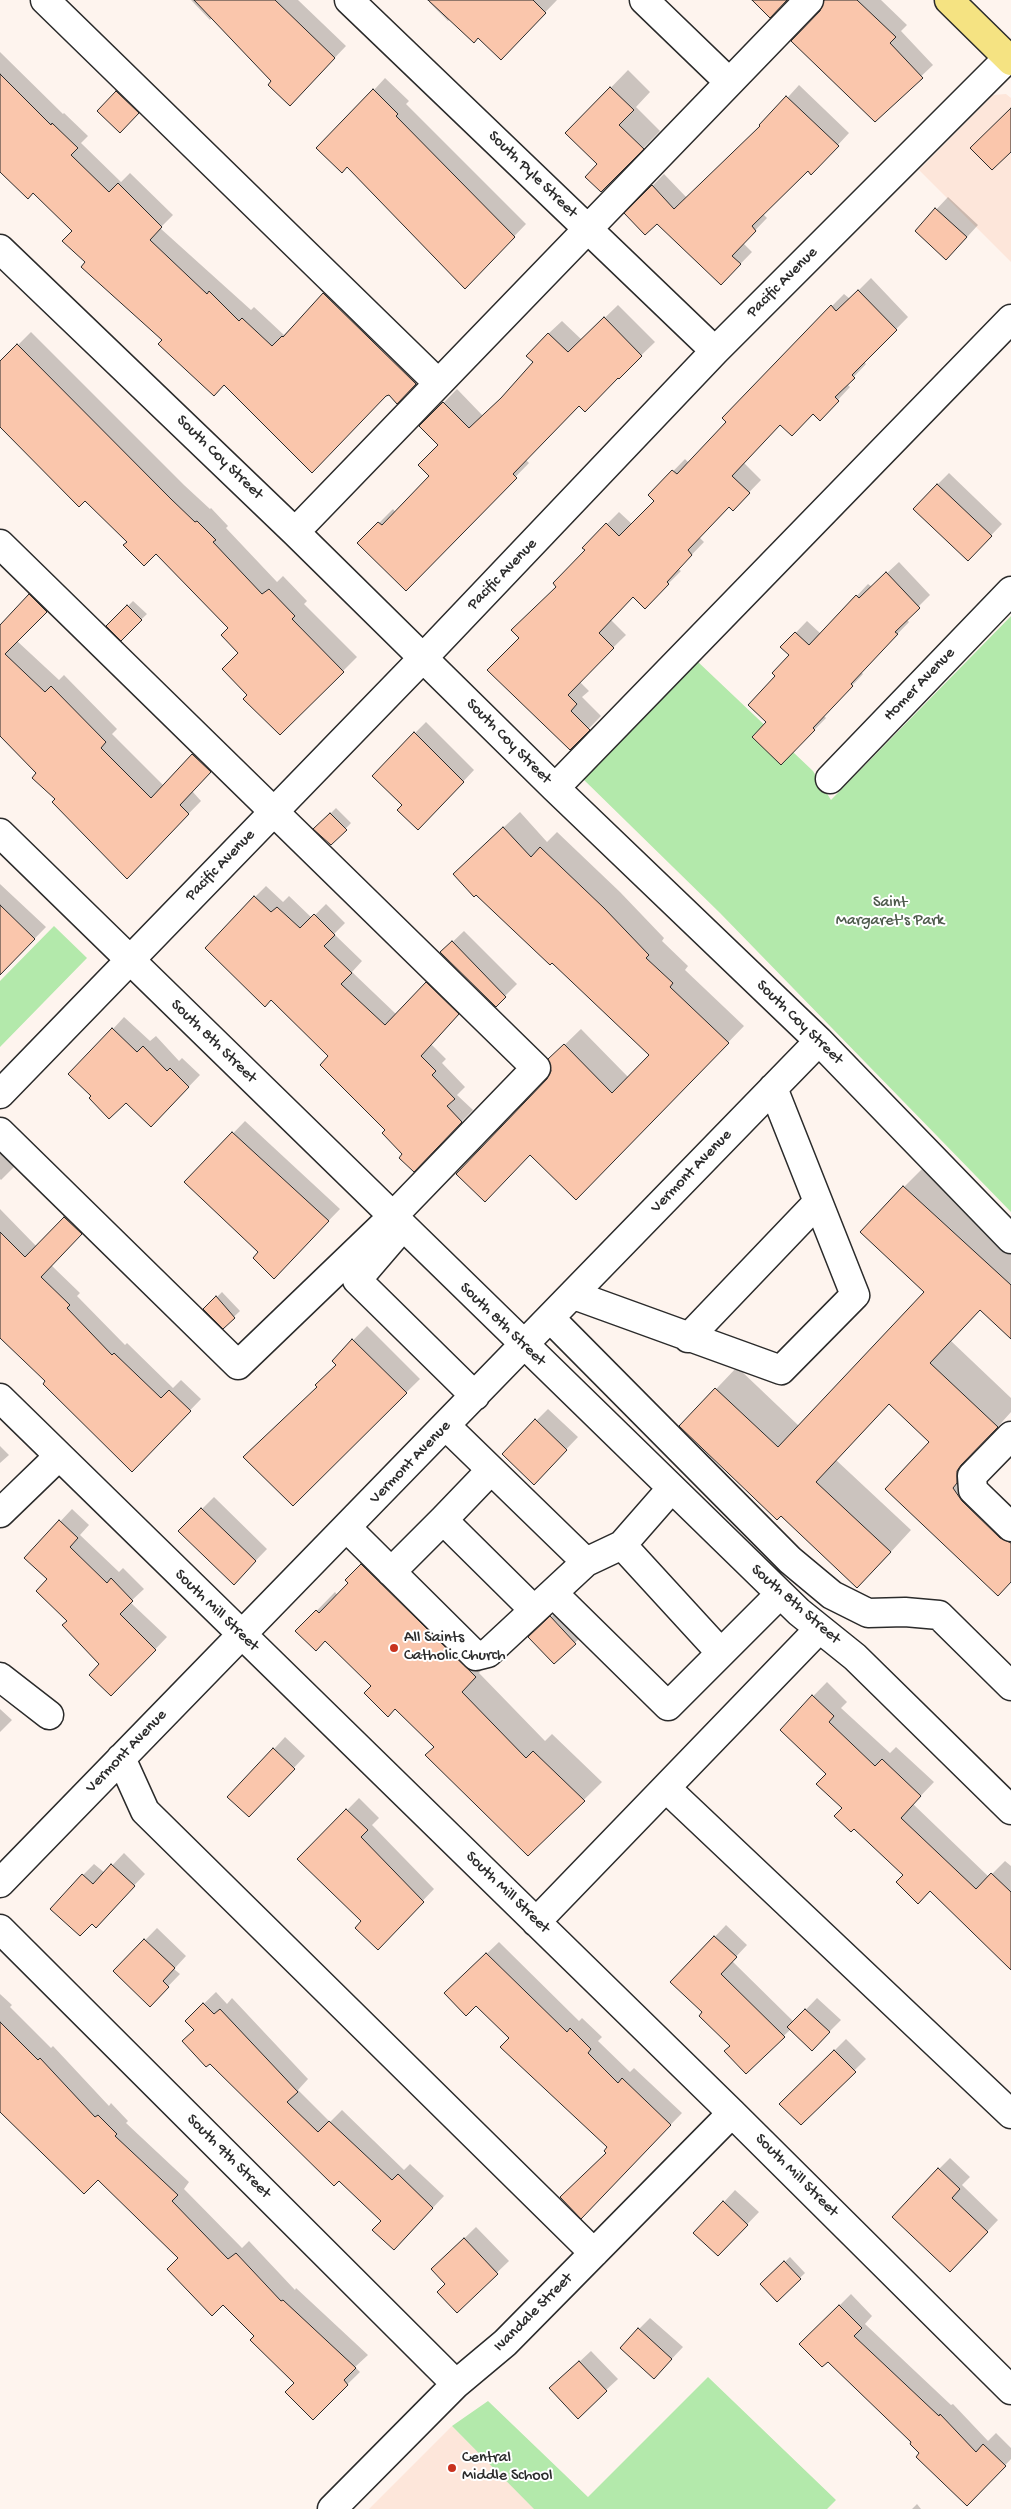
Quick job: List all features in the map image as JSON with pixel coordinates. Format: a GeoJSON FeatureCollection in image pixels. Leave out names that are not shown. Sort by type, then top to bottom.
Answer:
{"type":"FeatureCollection","features":[{"type":"Feature","properties":{"kind":"main road"},"geometry":{"type":"LineString","coordinates":[[949,0],[1009,59]]}},
{"type":"Feature","properties":{"kind":"street"},"geometry":{"type":"LineString","coordinates":[[45,0],[438,383]]}},
{"type":"Feature","properties":{"kind":"street","name":"South Pyle Street"},"geometry":{"type":"LineString","coordinates":[[349,0],[715,351]]}},
{"type":"Feature","properties":{"kind":"street"},"geometry":{"type":"LineString","coordinates":[[644,0],[729,82]]}},
{"type":"Feature","properties":{"kind":"street"},"geometry":{"type":"LineString","coordinates":[[295,532],[809,0]]}},
{"type":"Feature","properties":{"kind":"street","name":"Pacific Avenue"},"geometry":{"type":"LineString","coordinates":[[0,1094],[423,658],[715,351],[1009,59]]}},
{"type":"Feature","properties":{"kind":"street","name":"South Coy Street"},"geometry":{"type":"LineString","coordinates":[[0,249],[295,532],[555,788],[819,1041],[1011,1239]]}},
{"type":"Feature","properties":{"kind":"street"},"geometry":{"type":"LineString","coordinates":[[555,788],[1011,319]]}},
{"type":"Feature","properties":{"kind":"street"},"geometry":{"type":"LineString","coordinates":[[0,544],[273,813],[536,1068],[397,1222],[238,1365],[0,1132]]}},
{"type":"Feature","properties":{"kind":"street","name":"Homer Avenue"},"geometry":{"type":"LineString","coordinates":[[830,779],[1011,591]]}},
{"type":"Feature","properties":{"kind":"street","name":"South 8th Street"},"geometry":{"type":"LineString","coordinates":[[0,833],[671,1489],[780,1594],[855,1657],[1011,1810]]}},
{"type":"Feature","properties":{"kind":"street","name":"Vermont Avenue"},"geometry":{"type":"LineString","coordinates":[[0,1883],[551,1319],[819,1041]]}},
{"type":"Feature","properties":{"kind":"street"},"geometry":{"type":"LineString","coordinates":[[574,1295],[780,1370],[855,1295],[773,1088]]}},
{"type":"Feature","properties":{"kind":"street"},"geometry":{"type":"LineString","coordinates":[[688,1338],[818,1202]]}},
{"type":"Feature","properties":{"kind":"street"},"geometry":{"type":"LineString","coordinates":[[397,1222],[357,1280],[475,1396]]}},
{"type":"Feature","properties":{"kind":"street"},"geometry":{"type":"LineString","coordinates":[[551,1319],[790,1560],[832,1595],[868,1613],[904,1612],[939,1615],[1011,1686]]}},
{"type":"Feature","properties":{"kind":"street","name":"South Mill Street"},"geometry":{"type":"LineString","coordinates":[[0,1398],[732,2113],[1011,2390]]}},
{"type":"Feature","properties":{"kind":"street"},"geometry":{"type":"LineString","coordinates":[[446,1426],[586,1562]]}},
{"type":"Feature","properties":{"kind":"street"},"geometry":{"type":"LineString","coordinates":[[1011,1436],[972,1476],[974,1490],[1011,1527]]}},
{"type":"Feature","properties":{"kind":"street"},"geometry":{"type":"LineString","coordinates":[[0,1514],[59,1456]]}},
{"type":"Feature","properties":{"kind":"street"},"geometry":{"type":"LineString","coordinates":[[391,1572],[491,1470]]}},
{"type":"Feature","properties":{"kind":"street"},"geometry":{"type":"LineString","coordinates":[[347,1528],[476,1656],[488,1653],[586,1562],[622,1545],[671,1489]]}},
{"type":"Feature","properties":{"kind":"street"},"geometry":{"type":"LineString","coordinates":[[443,1520],[668,1706],[780,1594]]}},
{"type":"Feature","properties":{"kind":"street"},"geometry":{"type":"LineString","coordinates":[[622,1545],[721,1653]]}},
{"type":"Feature","properties":{"kind":"street"},"geometry":{"type":"LineString","coordinates":[[536,1922],[819,1628]]}},
{"type":"Feature","properties":{"kind":"street"},"geometry":{"type":"LineString","coordinates":[[0,1677],[48,1715]]}},
{"type":"Feature","properties":{"kind":"street"},"geometry":{"type":"LineString","coordinates":[[121,1758],[144,1811],[594,2252]]}},
{"type":"Feature","properties":{"kind":"street"},"geometry":{"type":"LineString","coordinates":[[666,1788],[1011,2114]]}},
{"type":"Feature","properties":{"kind":"street","name":"South 9th Street"},"geometry":{"type":"LineString","coordinates":[[0,1929],[456,2384]]}},
{"type":"Feature","properties":{"kind":"street","name":"Ivandale Street"},"geometry":{"type":"LineString","coordinates":[[332,2509],[456,2384],[504,2343],[732,2113]]}},
{"type":"Feature","properties":{"kind":"shaded area"},"geometry":{"type":"Polygon","coordinates":[[[1006,94],[1011,98],[1011,262],[919,170],[993,95],[1006,94]]]}},
{"type":"Feature","properties":{"kind":"shaded area","name":"Central Middle School"},"geometry":{"type":"Polygon","coordinates":[[[452,2426],[535,2509],[369,2509],[452,2426]]]}},
{"type":"Feature","properties":{"kind":"green space","name":"Saint Margaret's Park"},"geometry":{"type":"Polygon","coordinates":[[[1011,616],[1011,1212],[720,913],[581,777],[697,661],[813,771],[831,800],[1011,616]]]}},
{"type":"Feature","properties":{"kind":"green space"},"geometry":{"type":"Polygon","coordinates":[[[54,926],[87,958],[0,1047],[0,981],[54,926]]]}},
{"type":"Feature","properties":{"kind":"green space"},"geometry":{"type":"Polygon","coordinates":[[[708,2377],[836,2500],[827,2509],[534,2509],[452,2426],[488,2401],[588,2497],[708,2377]]]}},
{"type":"Feature","properties":{"kind":"building"},"geometry":{"type":"Polygon","coordinates":[[[194,0],[275,0],[335,58],[290,106],[268,85],[271,81],[194,0]]]}},
{"type":"Feature","properties":{"kind":"building"},"geometry":{"type":"Polygon","coordinates":[[[428,0],[533,0],[546,13],[501,60],[478,38],[474,43],[428,0]]]}},
{"type":"Feature","properties":{"kind":"building"},"geometry":{"type":"Polygon","coordinates":[[[752,0],[787,0],[770,18],[752,0]]]}},
{"type":"Feature","properties":{"kind":"building"},"geometry":{"type":"Polygon","coordinates":[[[824,0],[857,0],[896,37],[890,43],[923,78],[875,122],[791,41],[820,11],[824,0]]]}},
{"type":"Feature","properties":{"kind":"building"},"geometry":{"type":"Polygon","coordinates":[[[0,74],[51,125],[52,123],[78,148],[71,155],[109,192],[118,183],[162,227],[150,240],[207,294],[209,291],[239,321],[242,318],[272,346],[283,337],[323,293],[416,384],[397,404],[389,395],[386,396],[312,473],[224,385],[214,396],[158,344],[162,340],[81,267],[85,262],[62,241],[72,231],[33,193],[28,199],[0,172],[0,74]]]}},
{"type":"Feature","properties":{"kind":"building"},"geometry":{"type":"Polygon","coordinates":[[[610,87],[634,110],[619,125],[644,149],[601,192],[585,177],[597,164],[565,133],[610,87]]]}},
{"type":"Feature","properties":{"kind":"building"},"geometry":{"type":"Polygon","coordinates":[[[373,89],[398,114],[396,116],[515,237],[465,289],[347,167],[342,173],[316,148],[373,89]]]}},
{"type":"Feature","properties":{"kind":"building"},"geometry":{"type":"Polygon","coordinates":[[[116,91],[139,113],[120,133],[97,111],[116,91]]]}},
{"type":"Feature","properties":{"kind":"building"},"geometry":{"type":"Polygon","coordinates":[[[786,96],[839,146],[811,175],[808,171],[752,226],[756,231],[732,256],[741,264],[721,285],[657,224],[645,235],[624,213],[652,185],[674,209],[760,126],[786,96]]]}},
{"type":"Feature","properties":{"kind":"building"},"geometry":{"type":"Polygon","coordinates":[[[1011,108],[1011,152],[992,170],[970,148],[1011,108]]]}},
{"type":"Feature","properties":{"kind":"building"},"geometry":{"type":"Polygon","coordinates":[[[935,208],[967,237],[946,260],[915,231],[935,208]]]}},
{"type":"Feature","properties":{"kind":"building"},"geometry":{"type":"Polygon","coordinates":[[[858,290],[897,330],[852,375],[855,378],[835,397],[839,401],[820,421],[813,414],[792,436],[780,425],[732,476],[750,493],[733,511],[729,507],[688,550],[692,555],[667,582],[669,584],[645,609],[633,597],[599,633],[614,648],[568,695],[577,704],[571,711],[590,730],[570,750],[487,670],[519,638],[511,630],[556,587],[553,583],[585,550],[582,548],[606,523],[619,536],[654,501],[648,495],[672,470],[677,474],[726,422],[722,418],[831,305],[836,311],[858,290]]]}},
{"type":"Feature","properties":{"kind":"building"},"geometry":{"type":"Polygon","coordinates":[[[604,317],[642,356],[585,412],[579,406],[513,474],[517,478],[406,591],[357,543],[378,522],[382,525],[429,476],[418,465],[438,445],[419,426],[443,402],[469,428],[501,398],[533,362],[526,356],[548,333],[568,352],[604,317]]]}},
{"type":"Feature","properties":{"kind":"building"},"geometry":{"type":"Polygon","coordinates":[[[17,344],[171,499],[216,540],[213,542],[262,594],[269,589],[295,616],[292,619],[344,672],[280,735],[243,699],[247,695],[222,669],[238,653],[221,635],[228,628],[156,554],[144,566],[123,545],[127,542],[85,501],[79,507],[0,427],[0,361],[17,344]]]}},
{"type":"Feature","properties":{"kind":"building"},"geometry":{"type":"Polygon","coordinates":[[[937,484],[992,536],[968,561],[913,509],[937,484]]]}},
{"type":"Feature","properties":{"kind":"building"},"geometry":{"type":"Polygon","coordinates":[[[886,572],[920,608],[895,632],[898,634],[851,684],[853,686],[813,728],[815,730],[781,765],[752,737],[766,722],[748,705],[775,676],[772,673],[789,655],[780,647],[795,632],[809,645],[856,595],[859,598],[886,572]]]}},
{"type":"Feature","properties":{"kind":"building"},"geometry":{"type":"Polygon","coordinates":[[[29,594],[47,612],[5,654],[45,692],[51,686],[106,742],[101,748],[151,798],[192,754],[211,772],[180,805],[189,814],[127,879],[52,802],[55,799],[32,778],[36,773],[0,736],[0,625],[29,594]]]}},
{"type":"Feature","properties":{"kind":"building"},"geometry":{"type":"Polygon","coordinates":[[[127,605],[142,620],[121,641],[106,626],[127,605]]]}},
{"type":"Feature","properties":{"kind":"building"},"geometry":{"type":"Polygon","coordinates":[[[414,732],[464,782],[418,830],[397,810],[402,805],[372,776],[414,732]]]}},
{"type":"Feature","properties":{"kind":"building"},"geometry":{"type":"Polygon","coordinates":[[[330,813],[347,830],[331,845],[313,829],[330,813]]]}},
{"type":"Feature","properties":{"kind":"building"},"geometry":{"type":"Polygon","coordinates":[[[503,827],[531,857],[540,847],[604,908],[649,955],[646,958],[673,983],[670,987],[729,1043],[576,1200],[530,1155],[485,1202],[456,1174],[547,1079],[551,1071],[548,1059],[564,1044],[612,1093],[649,1055],[552,963],[550,965],[476,895],[474,897],[453,874],[503,827]]]}},
{"type":"Feature","properties":{"kind":"building"},"geometry":{"type":"Polygon","coordinates":[[[254,896],[271,912],[277,907],[300,928],[314,914],[335,935],[324,946],[352,973],[341,984],[385,1025],[426,982],[459,1014],[421,1056],[436,1071],[432,1075],[455,1099],[447,1106],[462,1122],[414,1172],[399,1158],[402,1154],[382,1133],[385,1130],[320,1065],[328,1056],[271,1000],[265,1007],[205,948],[254,896]]]}},
{"type":"Feature","properties":{"kind":"building"},"geometry":{"type":"Polygon","coordinates":[[[0,905],[35,939],[0,975],[0,905]]]}},
{"type":"Feature","properties":{"kind":"building"},"geometry":{"type":"Polygon","coordinates":[[[452,941],[506,997],[496,1007],[440,952],[452,941]]]}},
{"type":"Feature","properties":{"kind":"building"},"geometry":{"type":"Polygon","coordinates":[[[112,1028],[137,1052],[143,1046],[167,1071],[170,1068],[189,1087],[151,1127],[126,1103],[109,1119],[89,1098],[91,1096],[68,1074],[112,1028]]]}},
{"type":"Feature","properties":{"kind":"building"},"geometry":{"type":"Polygon","coordinates":[[[232,1132],[329,1221],[274,1279],[253,1258],[258,1252],[184,1182],[232,1132]]]}},
{"type":"Feature","properties":{"kind":"building"},"geometry":{"type":"Polygon","coordinates":[[[903,1186],[1011,1285],[1011,1339],[980,1310],[930,1363],[998,1427],[961,1465],[957,1471],[957,1483],[953,1488],[962,1501],[1000,1538],[1011,1543],[1011,1582],[998,1596],[885,1489],[929,1442],[889,1404],[816,1482],[891,1552],[857,1588],[781,1516],[777,1520],[679,1426],[715,1388],[778,1447],[924,1292],[860,1232],[903,1186]]]}},
{"type":"Feature","properties":{"kind":"building"},"geometry":{"type":"Polygon","coordinates":[[[64,1217],[82,1234],[41,1277],[70,1305],[67,1308],[112,1355],[114,1353],[161,1398],[169,1390],[191,1411],[132,1472],[43,1384],[45,1381],[0,1338],[0,1232],[25,1257],[64,1217]]]}},
{"type":"Feature","properties":{"kind":"building"},"geometry":{"type":"Polygon","coordinates":[[[216,1296],[235,1318],[223,1329],[203,1309],[216,1296]]]}},
{"type":"Feature","properties":{"kind":"building"},"geometry":{"type":"Polygon","coordinates":[[[352,1339],[407,1393],[293,1506],[243,1457],[317,1387],[315,1385],[336,1365],[332,1361],[352,1339]]]}},
{"type":"Feature","properties":{"kind":"building"},"geometry":{"type":"Polygon","coordinates":[[[535,1419],[567,1450],[534,1485],[502,1454],[535,1419]]]}},
{"type":"Feature","properties":{"kind":"building"},"geometry":{"type":"Polygon","coordinates":[[[201,1508],[256,1561],[234,1585],[178,1531],[201,1508]]]}},
{"type":"Feature","properties":{"kind":"building"},"geometry":{"type":"Polygon","coordinates":[[[59,1520],[78,1538],[70,1547],[107,1583],[111,1578],[133,1601],[120,1614],[156,1650],[111,1696],[89,1675],[99,1664],[62,1625],[67,1621],[36,1591],[47,1579],[24,1558],[59,1520]]]}},
{"type":"Feature","properties":{"kind":"building"},"geometry":{"type":"Polygon","coordinates":[[[361,1564],[476,1677],[462,1692],[526,1758],[533,1751],[585,1801],[528,1856],[425,1755],[434,1747],[395,1709],[388,1717],[364,1693],[371,1686],[325,1641],[316,1651],[295,1631],[316,1610],[319,1613],[348,1583],[345,1580],[361,1564]]]}},
{"type":"Feature","properties":{"kind":"building"},"geometry":{"type":"Polygon","coordinates":[[[550,1616],[576,1644],[554,1664],[528,1637],[550,1616]]]}},
{"type":"Feature","properties":{"kind":"building"},"geometry":{"type":"Polygon","coordinates":[[[812,1695],[834,1716],[829,1722],[875,1766],[882,1759],[921,1796],[901,1818],[976,1889],[991,1873],[1011,1892],[1011,1970],[930,1891],[918,1904],[896,1882],[903,1875],[854,1829],[851,1832],[834,1816],[842,1808],[816,1784],[826,1774],[780,1730],[812,1695]]]}},
{"type":"Feature","properties":{"kind":"building"},"geometry":{"type":"Polygon","coordinates":[[[273,1748],[295,1769],[249,1817],[227,1797],[273,1748]]]}},
{"type":"Feature","properties":{"kind":"building"},"geometry":{"type":"Polygon","coordinates":[[[346,1809],[368,1830],[361,1837],[424,1902],[378,1950],[355,1928],[361,1921],[297,1859],[346,1809]]]}},
{"type":"Feature","properties":{"kind":"building"},"geometry":{"type":"Polygon","coordinates":[[[111,1864],[135,1886],[96,1928],[92,1924],[80,1936],[50,1909],[82,1874],[93,1884],[111,1864]]]}},
{"type":"Feature","properties":{"kind":"building"},"geometry":{"type":"Polygon","coordinates":[[[714,1936],[737,1957],[721,1974],[785,2037],[746,2074],[724,2051],[730,2046],[699,2016],[702,2012],[670,1982],[714,1936]]]}},
{"type":"Feature","properties":{"kind":"building"},"geometry":{"type":"Polygon","coordinates":[[[144,1939],[175,1968],[163,1981],[169,1987],[150,2007],[113,1971],[144,1939]]]}},
{"type":"Feature","properties":{"kind":"building"},"geometry":{"type":"Polygon","coordinates":[[[486,1953],[567,2032],[570,2028],[591,2049],[588,2053],[618,2083],[622,2078],[671,2125],[581,2219],[560,2197],[606,2153],[604,2151],[607,2147],[500,2047],[509,2038],[476,2006],[466,2016],[444,1993],[486,1953]]]}},
{"type":"Feature","properties":{"kind":"building"},"geometry":{"type":"Polygon","coordinates":[[[203,2003],[214,2014],[220,2009],[298,2092],[287,2102],[318,2132],[329,2121],[392,2180],[398,2174],[433,2208],[394,2250],[372,2230],[381,2221],[339,2181],[334,2186],[210,2064],[206,2067],[182,2041],[194,2030],[185,2021],[203,2003]]]}},
{"type":"Feature","properties":{"kind":"building"},"geometry":{"type":"Polygon","coordinates":[[[805,2009],[830,2032],[812,2051],[787,2027],[805,2009]]]}},
{"type":"Feature","properties":{"kind":"building"},"geometry":{"type":"Polygon","coordinates":[[[0,2022],[38,2060],[40,2058],[95,2117],[98,2115],[117,2134],[115,2136],[178,2195],[172,2201],[228,2259],[236,2253],[281,2301],[283,2300],[356,2368],[344,2380],[348,2385],[313,2420],[285,2392],[294,2383],[250,2340],[254,2336],[223,2305],[212,2316],[167,2269],[178,2258],[98,2180],[84,2194],[0,2112],[0,2022]]]}},
{"type":"Feature","properties":{"kind":"building"},"geometry":{"type":"Polygon","coordinates":[[[834,2050],[856,2072],[801,2125],[779,2104],[834,2050]]]}},
{"type":"Feature","properties":{"kind":"building"},"geometry":{"type":"Polygon","coordinates":[[[938,2168],[960,2189],[952,2198],[988,2232],[950,2272],[892,2217],[938,2168]]]}},
{"type":"Feature","properties":{"kind":"building"},"geometry":{"type":"Polygon","coordinates":[[[723,2201],[748,2225],[718,2256],[693,2233],[723,2201]]]}},
{"type":"Feature","properties":{"kind":"building"},"geometry":{"type":"Polygon","coordinates":[[[464,2238],[498,2274],[457,2313],[437,2292],[445,2284],[431,2269],[464,2238]]]}},
{"type":"Feature","properties":{"kind":"building"},"geometry":{"type":"Polygon","coordinates":[[[784,2261],[801,2279],[777,2302],[760,2284],[784,2261]]]}},
{"type":"Feature","properties":{"kind":"building"},"geometry":{"type":"Polygon","coordinates":[[[839,2305],[862,2328],[854,2336],[939,2416],[940,2414],[976,2452],[983,2444],[1006,2466],[967,2506],[916,2457],[919,2453],[910,2444],[911,2442],[828,2362],[822,2367],[799,2344],[839,2305]]]}},
{"type":"Feature","properties":{"kind":"building"},"geometry":{"type":"Polygon","coordinates":[[[638,2328],[672,2359],[654,2379],[620,2348],[638,2328]]]}},
{"type":"Feature","properties":{"kind":"building"},"geometry":{"type":"Polygon","coordinates":[[[579,2361],[607,2391],[578,2419],[549,2388],[579,2361]]]}},
{"type":"Feature","properties":{"kind":"place","name":"All Saints Catholic Church"},"geometry":{"type":"Point","coordinates":[394,1648]}},
{"type":"Feature","properties":{"kind":"place","name":"Central Middle School"},"geometry":{"type":"Point","coordinates":[452,2468]}}]}
